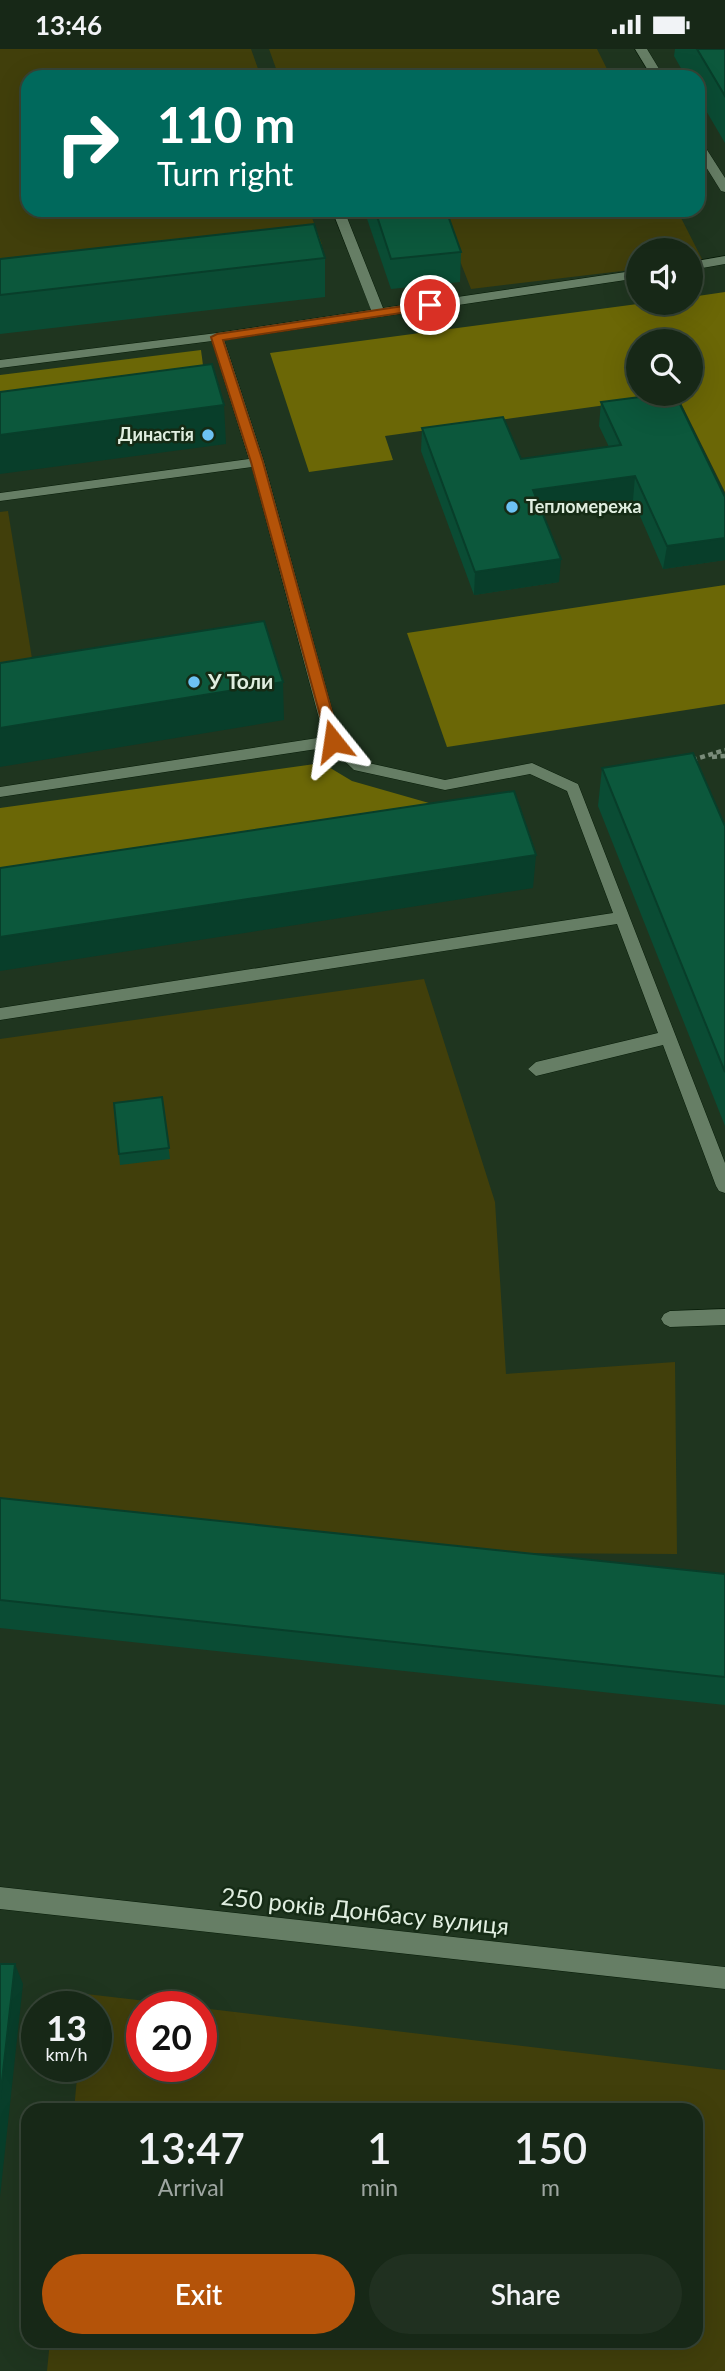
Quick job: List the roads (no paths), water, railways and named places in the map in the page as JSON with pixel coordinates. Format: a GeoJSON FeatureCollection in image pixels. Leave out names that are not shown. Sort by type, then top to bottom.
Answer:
{"type":"FeatureCollection","features":[{"type":"Feature","properties":{"kind":"street"},"geometry":{"type":"LineString","coordinates":[[641,49],[654,70]]}},
{"type":"Feature","properties":{"kind":"street"},"geometry":{"type":"LineString","coordinates":[[705,155],[725,188]]}},
{"type":"Feature","properties":{"kind":"street"},"geometry":{"type":"LineString","coordinates":[[341,217],[378,313]]}},
{"type":"Feature","properties":{"kind":"street"},"geometry":{"type":"LineString","coordinates":[[703,264],[725,260]]}},
{"type":"Feature","properties":{"kind":"street"},"geometry":{"type":"LineString","coordinates":[[0,364],[217,337],[626,276]]}},
{"type":"Feature","properties":{"kind":"street"},"geometry":{"type":"LineString","coordinates":[[217,337],[257,462],[333,741],[359,765],[445,785],[532,768],[573,788],[725,1185]]}},
{"type":"Feature","properties":{"kind":"street"},"geometry":{"type":"LineString","coordinates":[[0,497],[257,462]]}},
{"type":"Feature","properties":{"kind":"street"},"geometry":{"type":"LineString","coordinates":[[0,792],[333,741]]}},
{"type":"Feature","properties":{"kind":"street"},"geometry":{"type":"LineString","coordinates":[[0,1014],[622,917]]}},
{"type":"Feature","properties":{"kind":"street"},"geometry":{"type":"LineString","coordinates":[[536,1069],[668,1037]]}},
{"type":"Feature","properties":{"kind":"street"},"geometry":{"type":"LineString","coordinates":[[670,1319],[725,1317]]}},
{"type":"Feature","properties":{"kind":"street","name":"250 років Донбасу вулиця"},"geometry":{"type":"LineString","coordinates":[[0,1898],[725,1978]]}},
{"type":"Feature","properties":{"kind":"place","name":"Династія"},"geometry":{"type":"Point","coordinates":[208,435]}},
{"type":"Feature","properties":{"kind":"place","name":"Тепломережа"},"geometry":{"type":"Point","coordinates":[512,507]}},
{"type":"Feature","properties":{"kind":"place","name":"У Толи"},"geometry":{"type":"Point","coordinates":[194,682]}}]}
